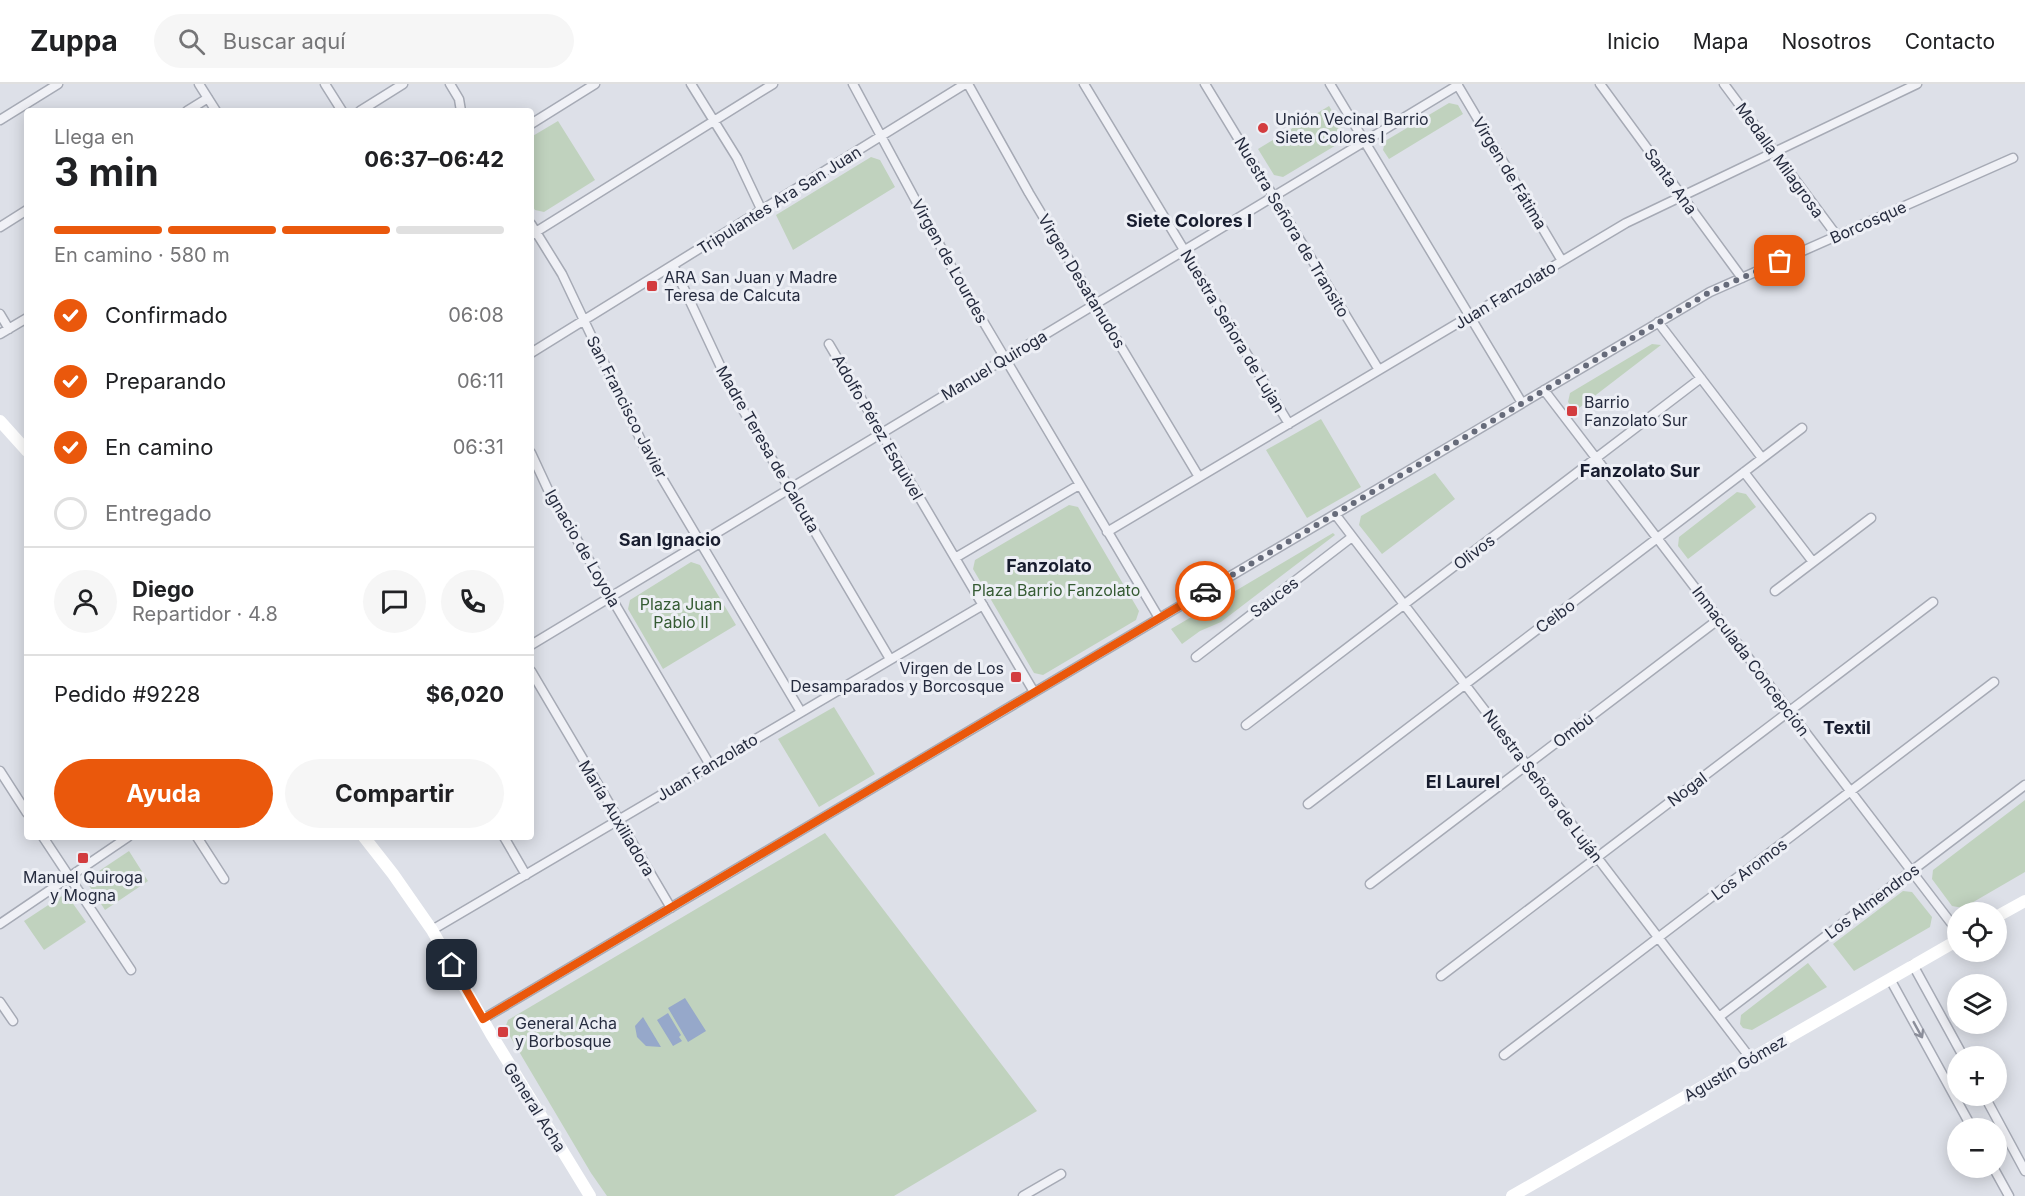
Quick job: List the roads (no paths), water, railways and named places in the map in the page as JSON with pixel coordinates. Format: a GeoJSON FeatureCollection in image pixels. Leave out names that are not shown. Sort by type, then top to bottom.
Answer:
{"type":"FeatureCollection","features":[{"type":"Feature","properties":{"kind":"main road"},"geometry":{"type":"LineString","coordinates":[[0,421],[24,448]]}},
{"type":"Feature","properties":{"kind":"main road","name":"General Acha"},"geometry":{"type":"LineString","coordinates":[[366,840],[432,930],[590,1196]]}},
{"type":"Feature","properties":{"kind":"main road"},"geometry":{"type":"LineString","coordinates":[[2007,911],[2025,901]]}},
{"type":"Feature","properties":{"kind":"main road","name":"Agustín Gómez"},"geometry":{"type":"LineString","coordinates":[[1512,1196],[1947,946]]}},
{"type":"Feature","properties":{"kind":"street"},"geometry":{"type":"LineString","coordinates":[[0,120],[58,84]]}},
{"type":"Feature","properties":{"kind":"street"},"geometry":{"type":"LineString","coordinates":[[199,84],[214,108]]}},
{"type":"Feature","properties":{"kind":"street"},"geometry":{"type":"LineString","coordinates":[[325,84],[340,108]]}},
{"type":"Feature","properties":{"kind":"street"},"geometry":{"type":"LineString","coordinates":[[365,108],[403,84]]}},
{"type":"Feature","properties":{"kind":"street"},"geometry":{"type":"LineString","coordinates":[[450,84],[459,99],[460,108]]}},
{"type":"Feature","properties":{"kind":"street"},"geometry":{"type":"LineString","coordinates":[[534,122],[595,84]]}},
{"type":"Feature","properties":{"kind":"street"},"geometry":{"type":"LineString","coordinates":[[691,84],[737,158],[762,211]]}},
{"type":"Feature","properties":{"kind":"street"},"geometry":{"type":"LineString","coordinates":[[534,229],[773,84]]}},
{"type":"Feature","properties":{"kind":"street","name":"Virgen de Lourdes"},"geometry":{"type":"LineString","coordinates":[[853,84],[958,279],[1159,618]]}},
{"type":"Feature","properties":{"kind":"street","name":"Tripulantes Ara San Juan"},"geometry":{"type":"LineString","coordinates":[[534,351],[966,84]]}},
{"type":"Feature","properties":{"kind":"street","name":"Virgen Desatanudos"},"geometry":{"type":"LineString","coordinates":[[966,84],[1199,477]]}},
{"type":"Feature","properties":{"kind":"street","name":"Nuestra Señora de Lujan"},"geometry":{"type":"LineString","coordinates":[[1084,84],[1289,424]]}},
{"type":"Feature","properties":{"kind":"street","name":"Nuestra Señora de Transito"},"geometry":{"type":"LineString","coordinates":[[1205,84],[1379,370]]}},
{"type":"Feature","properties":{"kind":"street"},"geometry":{"type":"LineString","coordinates":[[1330,84],[1522,403]]}},
{"type":"Feature","properties":{"kind":"street","name":"Manuel Quiroga"},"geometry":{"type":"LineString","coordinates":[[534,643],[1457,84]]}},
{"type":"Feature","properties":{"kind":"street","name":"Virgen de Fátima"},"geometry":{"type":"LineString","coordinates":[[1457,84],[1562,261]]}},
{"type":"Feature","properties":{"kind":"street","name":"Santa Ana"},"geometry":{"type":"LineString","coordinates":[[1600,84],[1742,278]]}},
{"type":"Feature","properties":{"kind":"street","name":"Medalla Milagrosa"},"geometry":{"type":"LineString","coordinates":[[1724,84],[1837,236]]}},
{"type":"Feature","properties":{"kind":"street","name":"Juan Fanzolato"},"geometry":{"type":"LineString","coordinates":[[1107,532],[1626,223],[1917,84]]}},
{"type":"Feature","properties":{"kind":"street"},"geometry":{"type":"LineString","coordinates":[[192,108],[208,98]]}},
{"type":"Feature","properties":{"kind":"street","name":"Borcosque"},"geometry":{"type":"LineString","coordinates":[[483,1019],[1710,292],[2013,158]]}},
{"type":"Feature","properties":{"kind":"street"},"geometry":{"type":"LineString","coordinates":[[0,227],[24,212]]}},
{"type":"Feature","properties":{"kind":"street","name":"San Francisco Javier"},"geometry":{"type":"LineString","coordinates":[[534,232],[562,274],[646,451],[801,712]]}},
{"type":"Feature","properties":{"kind":"street","name":"Madre Teresa de Calcuta"},"geometry":{"type":"LineString","coordinates":[[673,265],[733,393],[890,659]]}},
{"type":"Feature","properties":{"kind":"street"},"geometry":{"type":"LineString","coordinates":[[0,314],[9,329]]}},
{"type":"Feature","properties":{"kind":"street"},"geometry":{"type":"LineString","coordinates":[[0,334],[24,320]]}},
{"type":"Feature","properties":{"kind":"street"},"geometry":{"type":"LineString","coordinates":[[1658,322],[1762,458]]}},
{"type":"Feature","properties":{"kind":"street","name":"Adolfo Pérez Esquivel"},"geometry":{"type":"LineString","coordinates":[[829,344],[1034,692]]}},
{"type":"Feature","properties":{"kind":"street","name":"Olivos"},"geometry":{"type":"LineString","coordinates":[[1246,725],[1701,378]]}},
{"type":"Feature","properties":{"kind":"street","name":"Inmaculada Concepción"},"geometry":{"type":"LineString","coordinates":[[1544,390],[1947,918]]}},
{"type":"Feature","properties":{"kind":"street","name":"Ceibo"},"geometry":{"type":"LineString","coordinates":[[1308,804],[1802,428]]}},
{"type":"Feature","properties":{"kind":"street","name":"Ignacio de Loyola"},"geometry":{"type":"LineString","coordinates":[[534,459],[550,494],[710,765]]}},
{"type":"Feature","properties":{"kind":"street"},"geometry":{"type":"LineString","coordinates":[[1744,472],[1813,562]]}},
{"type":"Feature","properties":{"kind":"street"},"geometry":{"type":"LineString","coordinates":[[955,558],[1079,484]]}},
{"type":"Feature","properties":{"kind":"street","name":"Nuestra Señora de Luján"},"geometry":{"type":"LineString","coordinates":[[1335,514],[1751,1059]]}},
{"type":"Feature","properties":{"kind":"street"},"geometry":{"type":"LineString","coordinates":[[1775,591],[1871,518]]}},
{"type":"Feature","properties":{"kind":"street","name":"Sauces"},"geometry":{"type":"LineString","coordinates":[[1196,657],[1353,537]]}},
{"type":"Feature","properties":{"kind":"street","name":"Nogal"},"geometry":{"type":"LineString","coordinates":[[1441,976],[1933,602]]}},
{"type":"Feature","properties":{"kind":"street","name":"Juan Fanzolato"},"geometry":{"type":"LineString","coordinates":[[432,930],[983,605]]}},
{"type":"Feature","properties":{"kind":"street","name":"Ombú"},"geometry":{"type":"LineString","coordinates":[[1370,884],[1719,619]]}},
{"type":"Feature","properties":{"kind":"street","name":"María Auxiliadora"},"geometry":{"type":"LineString","coordinates":[[534,676],[670,908]]}},
{"type":"Feature","properties":{"kind":"street","name":"Los Aromos"},"geometry":{"type":"LineString","coordinates":[[1504,1055],[1994,682]]}},
{"type":"Feature","properties":{"kind":"street"},"geometry":{"type":"LineString","coordinates":[[0,771],[24,808]]}},
{"type":"Feature","properties":{"kind":"street","name":"Los Almendros"},"geometry":{"type":"LineString","coordinates":[[1719,1017],[2025,785]]}},
{"type":"Feature","properties":{"kind":"street"},"geometry":{"type":"LineString","coordinates":[[45,840],[131,970]]}},
{"type":"Feature","properties":{"kind":"street"},"geometry":{"type":"LineString","coordinates":[[0,924],[124,840]]}},
{"type":"Feature","properties":{"kind":"street"},"geometry":{"type":"LineString","coordinates":[[198,840],[224,879]]}},
{"type":"Feature","properties":{"kind":"street"},"geometry":{"type":"LineString","coordinates":[[506,840],[526,874]]}},
{"type":"Feature","properties":{"kind":"street"},"geometry":{"type":"LineString","coordinates":[[1913,965],[1958,1046]]}},
{"type":"Feature","properties":{"kind":"street"},"geometry":{"type":"LineString","coordinates":[[1890,979],[1966,1118]]}},
{"type":"Feature","properties":{"kind":"street"},"geometry":{"type":"LineString","coordinates":[[0,1002],[13,1021]]}},
{"type":"Feature","properties":{"kind":"street"},"geometry":{"type":"LineString","coordinates":[[1990,1106],[2025,1171]]}},
{"type":"Feature","properties":{"kind":"street"},"geometry":{"type":"LineString","coordinates":[[1023,1196],[1061,1174]]}},
{"type":"Feature","properties":{"kind":"street"},"geometry":{"type":"LineString","coordinates":[[1999,1178],[2009,1196]]}},
{"type":"Feature","properties":{"kind":"water"},"geometry":{"type":"Polygon","coordinates":[[[685,998],[706,1031],[688,1042],[668,1008],[685,998]]]}},
{"type":"Feature","properties":{"kind":"water"},"geometry":{"type":"Polygon","coordinates":[[[668,1013],[682,1041],[673,1046],[657,1020],[668,1013]]]}},
{"type":"Feature","properties":{"kind":"water"},"geometry":{"type":"Polygon","coordinates":[[[643,1017],[661,1047],[646,1046],[637,1037],[635,1026],[643,1017]]]}},
{"type":"Feature","properties":{"kind":"place","name":"Unión Vecinal Barrio Siete Colores I"},"geometry":{"type":"Point","coordinates":[1263,128]}},
{"type":"Feature","properties":{"kind":"place","name":"ARA San Juan y Madre Teresa de Calcuta"},"geometry":{"type":"Point","coordinates":[652,286]}},
{"type":"Feature","properties":{"kind":"place","name":"Barrio Fanzolato Sur"},"geometry":{"type":"Point","coordinates":[1572,411]}},
{"type":"Feature","properties":{"kind":"place","name":"Virgen de Los Desamparados y Borcosque"},"geometry":{"type":"Point","coordinates":[1016,677]}},
{"type":"Feature","properties":{"kind":"place","name":"Manuel Quiroga y Mogna"},"geometry":{"type":"Point","coordinates":[83,858]}},
{"type":"Feature","properties":{"kind":"place","name":"General Acha y Borbosque"},"geometry":{"type":"Point","coordinates":[503,1032]}},
{"type":"Feature","properties":{"kind":"district","name":"Siete Colores I"},"geometry":{"type":"Point","coordinates":[1189,220]}},
{"type":"Feature","properties":{"kind":"district","name":"Fanzolato Sur"},"geometry":{"type":"Point","coordinates":[1640,470]}},
{"type":"Feature","properties":{"kind":"district","name":"San Ignacio"},"geometry":{"type":"Point","coordinates":[670,539]}},
{"type":"Feature","properties":{"kind":"district","name":"Fanzolato"},"geometry":{"type":"Point","coordinates":[1049,565]}},
{"type":"Feature","properties":{"kind":"district","name":"Textil"},"geometry":{"type":"Point","coordinates":[1847,727]}},
{"type":"Feature","properties":{"kind":"district","name":"El Laurel"},"geometry":{"type":"Point","coordinates":[1463,781]}},
{"type":"Feature","properties":{"kind":"park label","name":"Plaza Barrio Fanzolato"},"geometry":{"type":"Point","coordinates":[1056,590]}},
{"type":"Feature","properties":{"kind":"park label","name":"Plaza Juan Pablo II"},"geometry":{"type":"Point","coordinates":[681,613]}}]}
